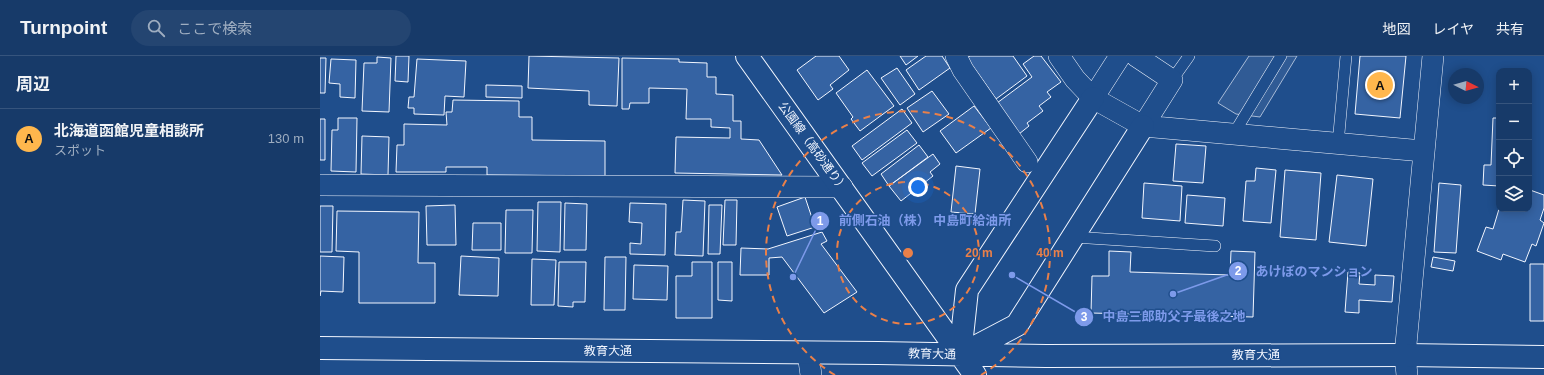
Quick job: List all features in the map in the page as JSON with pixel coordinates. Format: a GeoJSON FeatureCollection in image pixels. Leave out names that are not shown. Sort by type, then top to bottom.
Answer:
{"type":"FeatureCollection","features":[{"type":"Feature","properties":{"kind":"street","name":"公園線（高砂通り）"},"geometry":{"type":"LineString","coordinates":[[748,56],[975,375]]}},
{"type":"Feature","properties":{"kind":"street"},"geometry":{"type":"LineString","coordinates":[[956,56],[963,70],[1027,162]]}},
{"type":"Feature","properties":{"kind":"street"},"geometry":{"type":"LineString","coordinates":[[1059,56],[1076,79],[1093,98],[1144,126],[1423,151]]}},
{"type":"Feature","properties":{"kind":"street"},"geometry":{"type":"LineString","coordinates":[[960,355],[968,290],[1120,56]]}},
{"type":"Feature","properties":{"kind":"street"},"geometry":{"type":"LineString","coordinates":[[960,355],[1017,325],[1172,80],[1136,56]]}},
{"type":"Feature","properties":{"kind":"street"},"geometry":{"type":"LineString","coordinates":[[1406,365],[1423,151],[1433,56]]}},
{"type":"Feature","properties":{"kind":"street"},"geometry":{"type":"LineString","coordinates":[[320,185],[842,187]]}},
{"type":"Feature","properties":{"kind":"street","name":"教育大通"},"geometry":{"type":"LineString","coordinates":[[320,348],[1046,356],[1406,365],[1544,357]]}},
{"type":"Feature","properties":{"kind":"street"},"geometry":{"type":"LineString","coordinates":[[808,353],[811,375]]}},
{"type":"Feature","properties":{"kind":"lane"},"geometry":{"type":"LineString","coordinates":[[1172,80],[1189,56]]}},
{"type":"Feature","properties":{"kind":"lane"},"geometry":{"type":"LineString","coordinates":[[1233,135],[1281,56]]}},
{"type":"Feature","properties":{"kind":"lane"},"geometry":{"type":"LineString","coordinates":[[1338,144],[1346,56]]}},
{"type":"Feature","properties":{"kind":"lane"},"geometry":{"type":"LineString","coordinates":[[1073,237],[1215,246]]}},
{"type":"Feature","properties":{"kind":"shaded area"},"geometry":{"type":"Polygon","coordinates":[[[1249,56],[1297,56],[1260,117],[1236,114],[1218,103],[1249,56]]]}},
{"type":"Feature","properties":{"kind":"building"},"geometry":{"type":"Polygon","coordinates":[[[396,56],[409,56],[408,82],[395,81],[396,56]]]}},
{"type":"Feature","properties":{"kind":"building"},"geometry":{"type":"Polygon","coordinates":[[[529,56],[619,58],[617,106],[589,105],[589,91],[528,88],[529,56]]]}},
{"type":"Feature","properties":{"kind":"building"},"geometry":{"type":"Polygon","coordinates":[[[816,56],[839,56],[849,70],[830,85],[833,89],[818,100],[797,70],[816,56]]]}},
{"type":"Feature","properties":{"kind":"building"},"geometry":{"type":"Polygon","coordinates":[[[900,56],[918,56],[906,65],[900,56]]]}},
{"type":"Feature","properties":{"kind":"building"},"geometry":{"type":"Polygon","coordinates":[[[926,56],[942,56],[950,68],[919,90],[906,70],[926,56]]]}},
{"type":"Feature","properties":{"kind":"building"},"geometry":{"type":"Polygon","coordinates":[[[970,56],[1013,56],[1027,76],[996,99],[967,58],[970,56]]]}},
{"type":"Feature","properties":{"kind":"building"},"geometry":{"type":"Polygon","coordinates":[[[1034,56],[1041,56],[1061,82],[1047,92],[1051,97],[1039,106],[1043,111],[1027,123],[1029,126],[1019,134],[997,103],[1032,77],[1023,64],[1034,56]]]}},
{"type":"Feature","properties":{"kind":"building"},"geometry":{"type":"Polygon","coordinates":[[[1360,56],[1406,56],[1400,118],[1355,114],[1360,56]]]}},
{"type":"Feature","properties":{"kind":"building"},"geometry":{"type":"Polygon","coordinates":[[[377,57],[391,58],[389,112],[362,111],[364,63],[377,63],[377,57]]]}},
{"type":"Feature","properties":{"kind":"building"},"geometry":{"type":"Polygon","coordinates":[[[320,58],[326,58],[325,93],[320,93],[320,58]]]}},
{"type":"Feature","properties":{"kind":"building"},"geometry":{"type":"Polygon","coordinates":[[[622,58],[679,59],[679,62],[707,63],[707,77],[716,77],[716,94],[733,95],[733,121],[741,121],[741,139],[759,140],[782,175],[675,173],[676,137],[730,138],[730,128],[711,127],[711,119],[686,119],[687,89],[649,88],[649,103],[630,103],[629,109],[622,109],[622,58]]]}},
{"type":"Feature","properties":{"kind":"building"},"geometry":{"type":"Polygon","coordinates":[[[331,59],[356,60],[355,98],[340,97],[340,84],[329,83],[331,59]]]}},
{"type":"Feature","properties":{"kind":"building"},"geometry":{"type":"Polygon","coordinates":[[[417,59],[466,61],[464,97],[445,96],[444,115],[414,114],[414,108],[408,108],[409,97],[414,97],[417,59]]]}},
{"type":"Feature","properties":{"kind":"building"},"geometry":{"type":"Polygon","coordinates":[[[897,68],[915,94],[900,105],[881,78],[897,68]]]}},
{"type":"Feature","properties":{"kind":"building"},"geometry":{"type":"Polygon","coordinates":[[[867,70],[894,106],[860,131],[851,119],[853,117],[836,93],[867,70]]]}},
{"type":"Feature","properties":{"kind":"building"},"geometry":{"type":"Polygon","coordinates":[[[486,85],[522,86],[522,98],[486,97],[486,85]]]}},
{"type":"Feature","properties":{"kind":"building"},"geometry":{"type":"Polygon","coordinates":[[[932,91],[949,114],[923,132],[907,108],[932,91]]]}},
{"type":"Feature","properties":{"kind":"building"},"geometry":{"type":"Polygon","coordinates":[[[453,100],[519,101],[519,117],[532,117],[532,140],[605,141],[605,176],[487,175],[487,167],[446,167],[446,172],[396,172],[397,145],[404,145],[404,124],[447,125],[446,112],[452,112],[453,100]]]}},
{"type":"Feature","properties":{"kind":"building"},"geometry":{"type":"Polygon","coordinates":[[[974,106],[991,128],[956,153],[940,131],[974,106]]]}},
{"type":"Feature","properties":{"kind":"building"},"geometry":{"type":"Polygon","coordinates":[[[902,109],[912,123],[862,160],[852,146],[902,109]]]}},
{"type":"Feature","properties":{"kind":"building"},"geometry":{"type":"Polygon","coordinates":[[[338,118],[357,118],[356,172],[331,171],[332,130],[338,130],[338,118]]]}},
{"type":"Feature","properties":{"kind":"building"},"geometry":{"type":"Polygon","coordinates":[[[1493,118],[1496,118],[1496,186],[1483,185],[1484,165],[1491,165],[1493,118]]]}},
{"type":"Feature","properties":{"kind":"building"},"geometry":{"type":"Polygon","coordinates":[[[320,119],[325,119],[325,160],[320,160],[320,119]]]}},
{"type":"Feature","properties":{"kind":"building"},"geometry":{"type":"Polygon","coordinates":[[[907,130],[917,143],[872,176],[862,163],[907,130]]]}},
{"type":"Feature","properties":{"kind":"building"},"geometry":{"type":"Polygon","coordinates":[[[362,136],[389,137],[388,175],[361,174],[362,136]]]}},
{"type":"Feature","properties":{"kind":"building"},"geometry":{"type":"Polygon","coordinates":[[[1176,144],[1206,146],[1203,183],[1173,181],[1176,144]]]}},
{"type":"Feature","properties":{"kind":"building"},"geometry":{"type":"Polygon","coordinates":[[[919,145],[928,157],[889,186],[881,174],[919,145]]]}},
{"type":"Feature","properties":{"kind":"building"},"geometry":{"type":"Polygon","coordinates":[[[933,154],[940,164],[930,172],[933,176],[901,201],[889,186],[933,154]]]}},
{"type":"Feature","properties":{"kind":"building"},"geometry":{"type":"Polygon","coordinates":[[[956,166],[980,169],[975,214],[951,212],[956,166]]]}},
{"type":"Feature","properties":{"kind":"building"},"geometry":{"type":"Polygon","coordinates":[[[1256,168],[1276,170],[1271,223],[1243,221],[1246,181],[1255,181],[1256,168]]]}},
{"type":"Feature","properties":{"kind":"building"},"geometry":{"type":"Polygon","coordinates":[[[1285,170],[1321,173],[1316,240],[1280,237],[1285,170]]]}},
{"type":"Feature","properties":{"kind":"building"},"geometry":{"type":"Polygon","coordinates":[[[1337,175],[1373,179],[1366,246],[1329,242],[1337,175]]]}},
{"type":"Feature","properties":{"kind":"building"},"geometry":{"type":"Polygon","coordinates":[[[1144,183],[1182,186],[1180,221],[1142,218],[1144,183]]]}},
{"type":"Feature","properties":{"kind":"building"},"geometry":{"type":"Polygon","coordinates":[[[1439,183],[1461,185],[1456,253],[1434,252],[1439,183]]]}},
{"type":"Feature","properties":{"kind":"building"},"geometry":{"type":"Polygon","coordinates":[[[1532,191],[1544,195],[1544,208],[1540,220],[1544,223],[1536,246],[1532,244],[1525,262],[1503,254],[1501,260],[1477,251],[1486,227],[1493,229],[1498,212],[1532,212],[1532,191]]]}},
{"type":"Feature","properties":{"kind":"building"},"geometry":{"type":"Polygon","coordinates":[[[1187,195],[1225,198],[1223,226],[1185,223],[1187,195]]]}},
{"type":"Feature","properties":{"kind":"building"},"geometry":{"type":"Polygon","coordinates":[[[805,197],[815,227],[787,236],[777,207],[805,197]]]}},
{"type":"Feature","properties":{"kind":"building"},"geometry":{"type":"Polygon","coordinates":[[[683,200],[705,201],[703,256],[675,255],[676,232],[681,232],[683,200]]]}},
{"type":"Feature","properties":{"kind":"building"},"geometry":{"type":"Polygon","coordinates":[[[725,200],[737,200],[736,245],[723,245],[725,200]]]}},
{"type":"Feature","properties":{"kind":"building"},"geometry":{"type":"Polygon","coordinates":[[[538,202],[561,202],[560,252],[537,251],[538,202]]]}},
{"type":"Feature","properties":{"kind":"building"},"geometry":{"type":"Polygon","coordinates":[[[565,203],[587,204],[586,250],[564,250],[565,203]]]}},
{"type":"Feature","properties":{"kind":"building"},"geometry":{"type":"Polygon","coordinates":[[[630,203],[666,204],[665,255],[630,254],[630,243],[641,244],[642,223],[629,222],[630,203]]]}},
{"type":"Feature","properties":{"kind":"building"},"geometry":{"type":"Polygon","coordinates":[[[455,205],[456,245],[427,245],[426,206],[455,205]]]}},
{"type":"Feature","properties":{"kind":"building"},"geometry":{"type":"Polygon","coordinates":[[[709,205],[722,205],[720,254],[708,254],[709,205]]]}},
{"type":"Feature","properties":{"kind":"building"},"geometry":{"type":"Polygon","coordinates":[[[320,206],[333,206],[332,252],[320,252],[320,206]]]}},
{"type":"Feature","properties":{"kind":"building"},"geometry":{"type":"Polygon","coordinates":[[[506,210],[533,210],[532,253],[505,253],[506,210]]]}},
{"type":"Feature","properties":{"kind":"building"},"geometry":{"type":"Polygon","coordinates":[[[337,211],[419,212],[418,263],[435,263],[435,303],[359,303],[359,252],[336,251],[337,211]]]}},
{"type":"Feature","properties":{"kind":"building"},"geometry":{"type":"Polygon","coordinates":[[[473,223],[501,223],[501,250],[472,250],[473,223]]]}},
{"type":"Feature","properties":{"kind":"building"},"geometry":{"type":"Polygon","coordinates":[[[822,232],[827,241],[821,244],[857,292],[824,313],[782,257],[769,258],[769,275],[740,275],[741,248],[768,249],[822,232]]]}},
{"type":"Feature","properties":{"kind":"building"},"geometry":{"type":"Polygon","coordinates":[[[1109,251],[1131,252],[1130,272],[1230,275],[1231,251],[1255,252],[1253,317],[1091,313],[1092,276],[1109,276],[1109,251]]]}},
{"type":"Feature","properties":{"kind":"building"},"geometry":{"type":"Polygon","coordinates":[[[320,256],[344,257],[343,292],[321,291],[320,296],[320,256]]]}},
{"type":"Feature","properties":{"kind":"building"},"geometry":{"type":"Polygon","coordinates":[[[461,256],[499,258],[498,296],[459,295],[461,256]]]}},
{"type":"Feature","properties":{"kind":"building"},"geometry":{"type":"Polygon","coordinates":[[[605,257],[626,257],[625,310],[604,310],[605,257]]]}},
{"type":"Feature","properties":{"kind":"building"},"geometry":{"type":"Polygon","coordinates":[[[1433,257],[1455,261],[1453,271],[1431,267],[1433,257]]]}},
{"type":"Feature","properties":{"kind":"building"},"geometry":{"type":"Polygon","coordinates":[[[532,259],[556,260],[554,305],[531,305],[532,259]]]}},
{"type":"Feature","properties":{"kind":"building"},"geometry":{"type":"Polygon","coordinates":[[[559,262],[586,262],[585,302],[573,302],[573,307],[558,306],[559,262]]]}},
{"type":"Feature","properties":{"kind":"building"},"geometry":{"type":"Polygon","coordinates":[[[692,262],[712,262],[712,318],[676,318],[676,276],[692,276],[692,262]]]}},
{"type":"Feature","properties":{"kind":"building"},"geometry":{"type":"Polygon","coordinates":[[[718,262],[732,262],[732,301],[718,300],[718,262]]]}},
{"type":"Feature","properties":{"kind":"building"},"geometry":{"type":"Polygon","coordinates":[[[1530,264],[1544,264],[1544,321],[1530,321],[1530,264]]]}},
{"type":"Feature","properties":{"kind":"building"},"geometry":{"type":"Polygon","coordinates":[[[634,265],[668,266],[667,300],[633,299],[634,265]]]}},
{"type":"Feature","properties":{"kind":"building"},"geometry":{"type":"Polygon","coordinates":[[[1348,272],[1360,273],[1359,284],[1375,285],[1375,275],[1394,276],[1392,302],[1359,300],[1359,313],[1345,312],[1348,272]]]}},
{"type":"Feature","properties":{"kind":"place","name":"北海道函館児童相談所"},"geometry":{"type":"Point","coordinates":[1380,85]}},
{"type":"Feature","properties":{"kind":"place","name":"中島三郎助父子最後之地"},"geometry":{"type":"Point","coordinates":[1012,275]}},
{"type":"Feature","properties":{"kind":"place","name":"前側石油（株） 中島町給油所"},"geometry":{"type":"Point","coordinates":[793,277]}},
{"type":"Feature","properties":{"kind":"place","name":"あけぼのマンション"},"geometry":{"type":"Point","coordinates":[1173,294]}}]}
